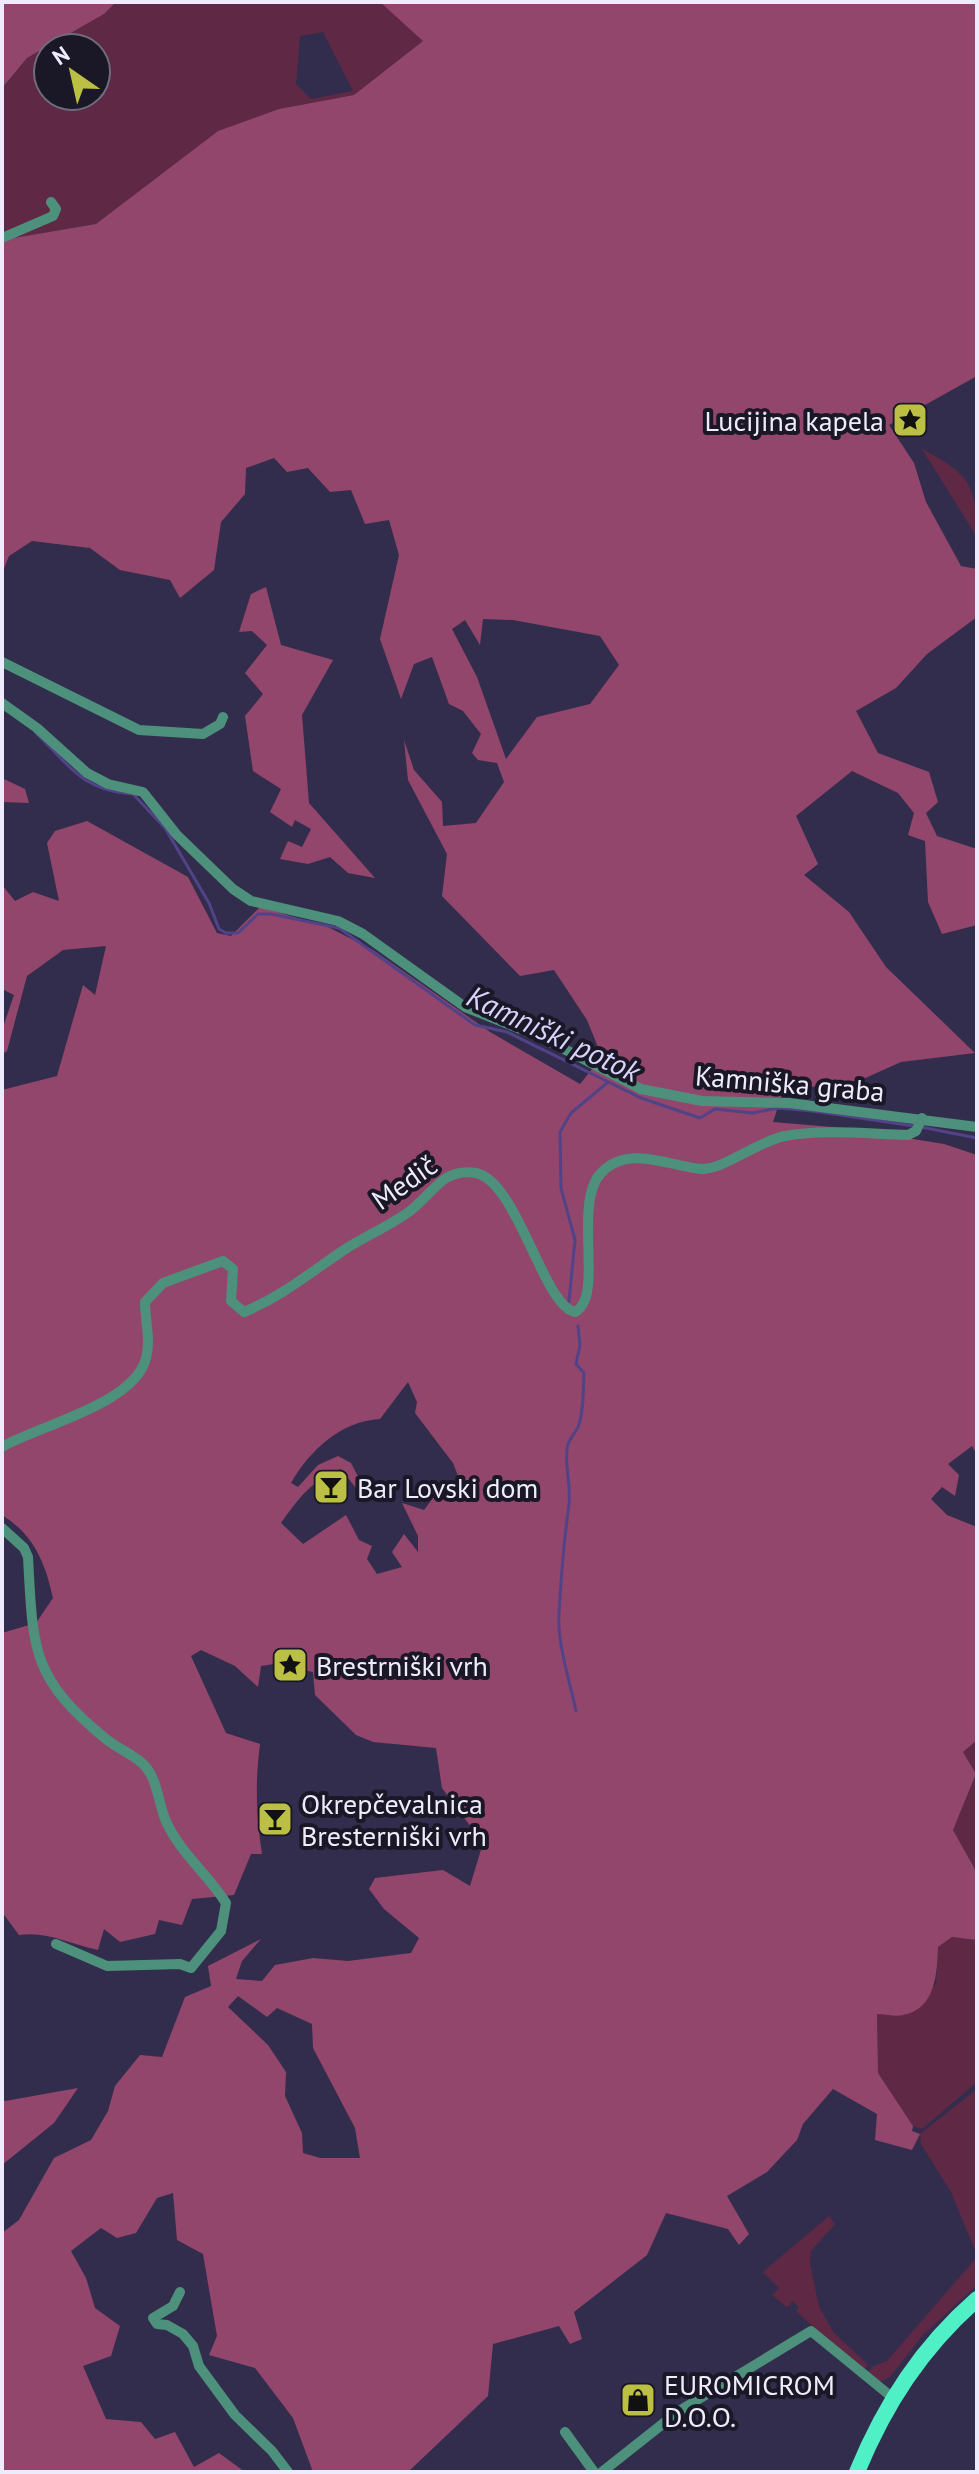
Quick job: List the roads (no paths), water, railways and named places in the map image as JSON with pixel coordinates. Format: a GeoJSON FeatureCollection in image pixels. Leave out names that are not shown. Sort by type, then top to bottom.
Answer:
{"type":"FeatureCollection","features":[{"type":"Feature","properties":{"kind":"main road"},"geometry":{"type":"LineString","coordinates":[[857,2472],[893,2398],[926,2350],[977,2299]]}},
{"type":"Feature","properties":{"kind":"street"},"geometry":{"type":"LineString","coordinates":[[2,238],[53,216],[56,209],[51,202]]}},
{"type":"Feature","properties":{"kind":"street"},"geometry":{"type":"LineString","coordinates":[[2,662],[139,730],[203,734],[214,729],[223,717]]}},
{"type":"Feature","properties":{"kind":"street","name":"Kamniška graba"},"geometry":{"type":"LineString","coordinates":[[2,703],[37,728],[87,773],[108,784],[143,792],[177,835],[233,889],[251,901],[338,921],[363,934],[465,1007],[543,1038],[641,1089],[702,1101],[789,1103],[919,1124],[977,1127]]}},
{"type":"Feature","properties":{"kind":"street","name":"Medič"},"geometry":{"type":"LineString","coordinates":[[2,1447],[90,1407],[133,1379],[146,1358],[145,1302],[163,1283],[223,1261],[233,1269],[231,1301],[244,1312],[294,1287],[347,1248],[406,1214],[454,1175],[477,1173],[494,1184],[527,1237],[558,1300],[566,1310],[575,1312],[587,1297],[588,1207],[592,1187],[601,1173],[620,1161],[657,1159],[701,1169],[718,1166],[733,1156],[787,1135],[908,1135],[919,1124]]}},
{"type":"Feature","properties":{"kind":"street"},"geometry":{"type":"LineString","coordinates":[[2,1528],[24,1548],[28,1557],[34,1635],[39,1662],[49,1680],[79,1716],[142,1762],[151,1774],[165,1819],[179,1846],[226,1903],[221,1931],[191,1968],[180,1964],[107,1966],[56,1944]]}},
{"type":"Feature","properties":{"kind":"street"},"geometry":{"type":"LineString","coordinates":[[180,2292],[173,2306],[153,2318],[157,2324],[167,2325],[183,2334],[193,2346],[199,2366],[235,2415],[272,2451],[288,2472]]}},
{"type":"Feature","properties":{"kind":"street"},"geometry":{"type":"LineString","coordinates":[[602,2472],[679,2411],[811,2331],[893,2398]]}},
{"type":"Feature","properties":{"kind":"street"},"geometry":{"type":"LineString","coordinates":[[565,2432],[594,2472]]}},
{"type":"Feature","properties":{"kind":"waterway","name":"Kamniški potok"},"geometry":{"type":"LineString","coordinates":[[35,732],[89,782],[101,788],[133,794],[165,828],[209,903],[219,929],[226,933],[238,933],[258,914],[339,928],[475,1025],[507,1032],[641,1098],[700,1118],[715,1109],[752,1113],[779,1108],[914,1126]]}},
{"type":"Feature","properties":{"kind":"waterway"},"geometry":{"type":"LineString","coordinates":[[569,1301],[575,1240],[561,1188],[560,1132],[571,1113],[607,1083]]}},
{"type":"Feature","properties":{"kind":"waterway","name":"Kamniški potok"},"geometry":{"type":"LineString","coordinates":[[921,1127],[977,1138]]}},
{"type":"Feature","properties":{"kind":"waterway"},"geometry":{"type":"LineString","coordinates":[[576,1711],[559,1625],[569,1497],[567,1449],[578,1427],[583,1401],[584,1373],[576,1364],[580,1345],[578,1326]]}},
{"type":"Feature","properties":{"kind":"place","name":"Lucijina kapela"},"geometry":{"type":"Point","coordinates":[910,420]}},
{"type":"Feature","properties":{"kind":"place","name":"Bar Lovski dom"},"geometry":{"type":"Point","coordinates":[331,1487]}},
{"type":"Feature","properties":{"kind":"place","name":"Brestrniški vrh"},"geometry":{"type":"Point","coordinates":[290,1665]}},
{"type":"Feature","properties":{"kind":"place","name":"Okrepčevalnica Bresterniški vrh"},"geometry":{"type":"Point","coordinates":[275,1819]}},
{"type":"Feature","properties":{"kind":"place","name":"EUROMICROM D.O.O."},"geometry":{"type":"Point","coordinates":[638,2400]}}]}
